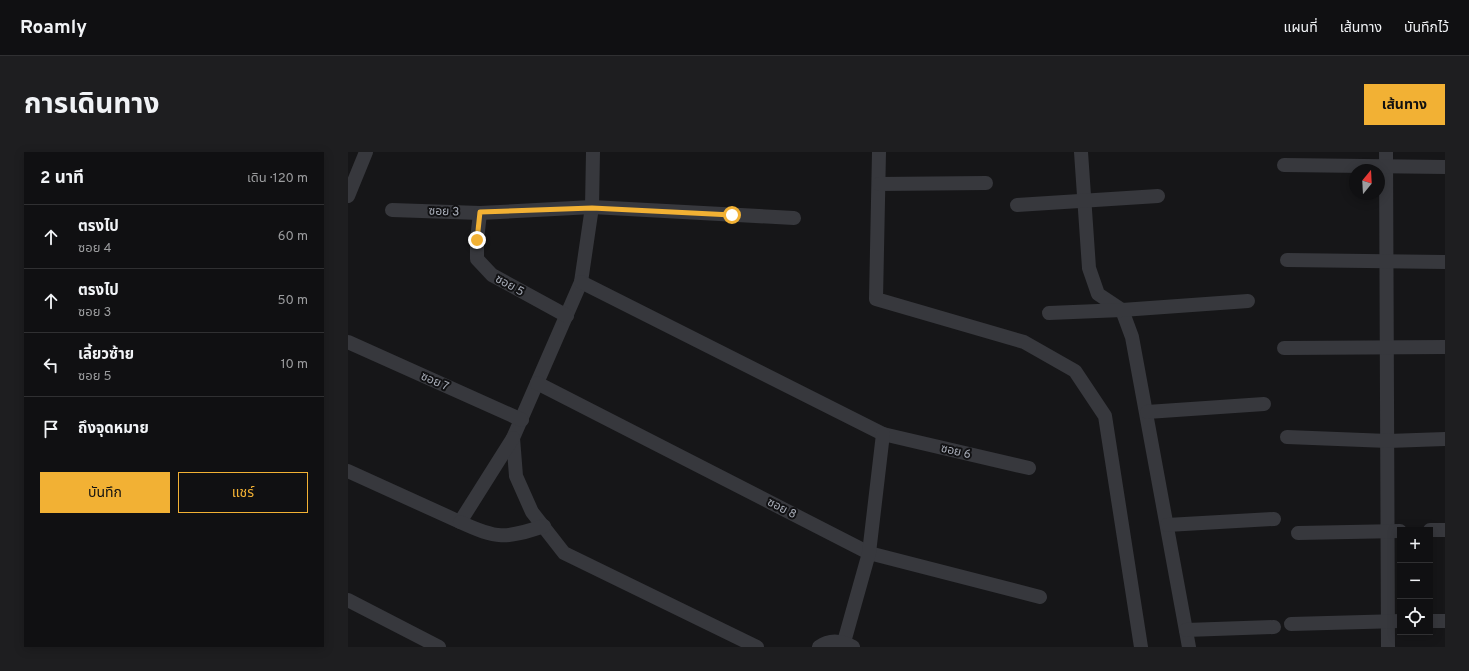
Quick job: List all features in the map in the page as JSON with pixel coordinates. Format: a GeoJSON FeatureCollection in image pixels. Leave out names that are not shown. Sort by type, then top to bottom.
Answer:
{"type":"FeatureCollection","features":[{"type":"Feature","properties":{"kind":"street"},"geometry":{"type":"LineString","coordinates":[[348,196],[366,152]]}},
{"type":"Feature","properties":{"kind":"street"},"geometry":{"type":"LineString","coordinates":[[460,522],[513,438],[581,282],[592,208],[593,152]]}},
{"type":"Feature","properties":{"kind":"street"},"geometry":{"type":"LineString","coordinates":[[879,152],[876,299],[1024,342],[1075,371],[1105,416],[1141,647]]}},
{"type":"Feature","properties":{"kind":"street"},"geometry":{"type":"LineString","coordinates":[[1082,152],[1089,268],[1098,294],[1122,310],[1132,337],[1189,647]]}},
{"type":"Feature","properties":{"kind":"street"},"geometry":{"type":"LineString","coordinates":[[1386,152],[1388,441],[1394,531],[1394,621],[1388,647]]}},
{"type":"Feature","properties":{"kind":"street"},"geometry":{"type":"LineString","coordinates":[[1284,165],[1445,167]]}},
{"type":"Feature","properties":{"kind":"street"},"geometry":{"type":"LineString","coordinates":[[879,184],[986,183]]}},
{"type":"Feature","properties":{"kind":"street"},"geometry":{"type":"LineString","coordinates":[[1017,205],[1158,196]]}},
{"type":"Feature","properties":{"kind":"street","name":"ซอย 3"},"geometry":{"type":"LineString","coordinates":[[392,210],[480,212],[592,208],[794,218]]}},
{"type":"Feature","properties":{"kind":"street","name":"ซอย 5"},"geometry":{"type":"LineString","coordinates":[[480,212],[477,240],[477,259],[492,276],[567,316]]}},
{"type":"Feature","properties":{"kind":"street"},"geometry":{"type":"LineString","coordinates":[[1287,260],[1445,262]]}},
{"type":"Feature","properties":{"kind":"street","name":"ซอย 6"},"geometry":{"type":"LineString","coordinates":[[581,282],[883,434],[1029,468]]}},
{"type":"Feature","properties":{"kind":"street"},"geometry":{"type":"LineString","coordinates":[[1049,313],[1122,310],[1248,300]]}},
{"type":"Feature","properties":{"kind":"street","name":"ซอย 7"},"geometry":{"type":"LineString","coordinates":[[348,342],[522,420]]}},
{"type":"Feature","properties":{"kind":"street"},"geometry":{"type":"LineString","coordinates":[[1284,348],[1445,348]]}},
{"type":"Feature","properties":{"kind":"street","name":"ซอย 8"},"geometry":{"type":"LineString","coordinates":[[538,383],[869,553],[1040,597]]}},
{"type":"Feature","properties":{"kind":"street"},"geometry":{"type":"LineString","coordinates":[[1147,412],[1264,404]]}},
{"type":"Feature","properties":{"kind":"street"},"geometry":{"type":"LineString","coordinates":[[819,647],[834,642],[849,645],[869,553],[883,434]]}},
{"type":"Feature","properties":{"kind":"street"},"geometry":{"type":"LineString","coordinates":[[1287,437],[1388,441],[1445,439]]}},
{"type":"Feature","properties":{"kind":"street"},"geometry":{"type":"LineString","coordinates":[[513,438],[516,476],[532,512],[564,553],[757,647]]}},
{"type":"Feature","properties":{"kind":"street"},"geometry":{"type":"LineString","coordinates":[[348,471],[488,535],[516,536],[544,526]]}},
{"type":"Feature","properties":{"kind":"street"},"geometry":{"type":"LineString","coordinates":[[1167,525],[1274,519]]}},
{"type":"Feature","properties":{"kind":"street"},"geometry":{"type":"LineString","coordinates":[[1433,530],[1445,530]]}},
{"type":"Feature","properties":{"kind":"street"},"geometry":{"type":"LineString","coordinates":[[1298,533],[1394,531]]}},
{"type":"Feature","properties":{"kind":"street"},"geometry":{"type":"LineString","coordinates":[[348,600],[439,647]]}},
{"type":"Feature","properties":{"kind":"street"},"geometry":{"type":"LineString","coordinates":[[1291,624],[1394,621]]}},
{"type":"Feature","properties":{"kind":"street"},"geometry":{"type":"LineString","coordinates":[[1433,621],[1445,621]]}},
{"type":"Feature","properties":{"kind":"street"},"geometry":{"type":"LineString","coordinates":[[1186,630],[1274,627]]}},
{"type":"Feature","properties":{"kind":"route"},"geometry":{"type":"LineString","coordinates":[[477,240],[480,212],[592,208],[732,215]]}}]}
